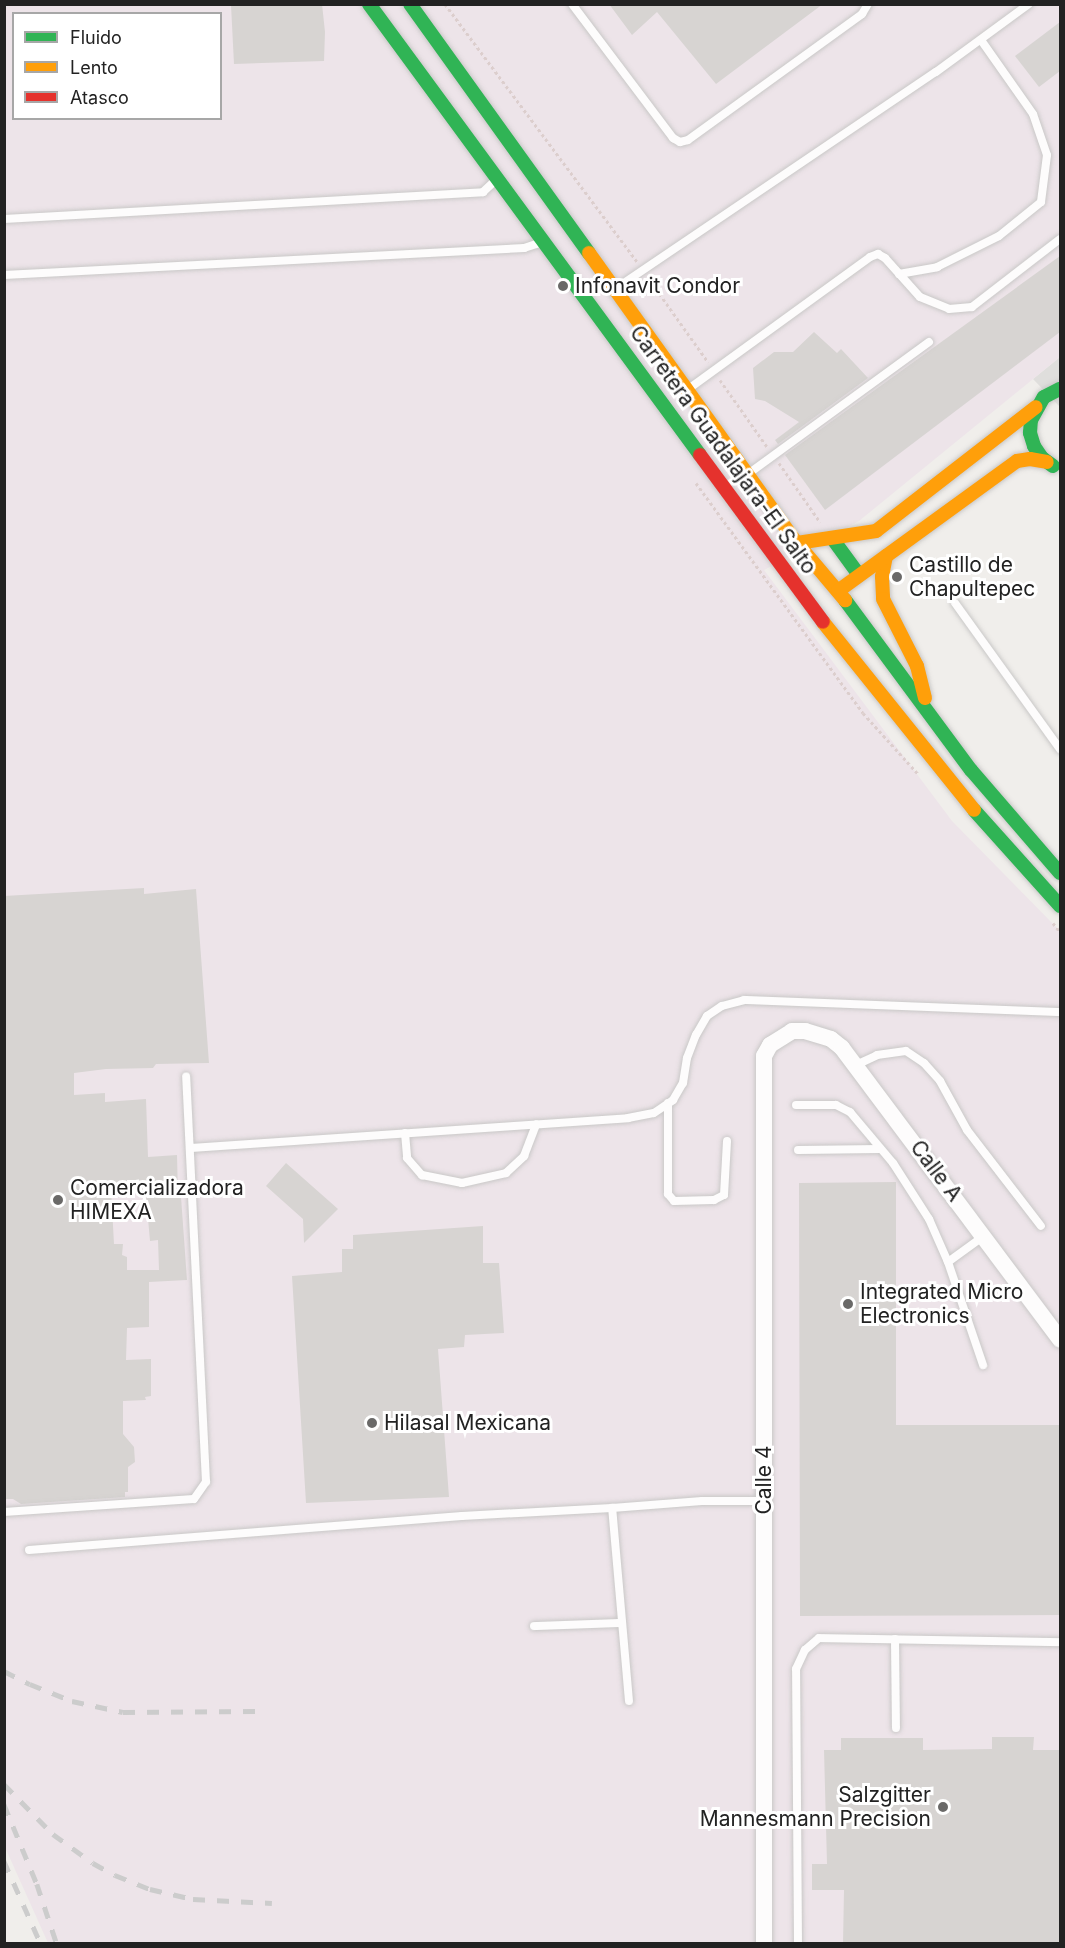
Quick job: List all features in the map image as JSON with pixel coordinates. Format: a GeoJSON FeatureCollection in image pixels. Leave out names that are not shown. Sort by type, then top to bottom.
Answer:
{"type":"FeatureCollection","features":[{"type":"Feature","properties":{"kind":"main road","name":"Carretera Guadalajara-El Salto"},"geometry":{"type":"LineString","coordinates":[[369,4],[846,654],[996,837],[1060,906]]}},
{"type":"Feature","properties":{"kind":"main road","name":"Carretera Guadalajara-El Salto"},"geometry":{"type":"LineString","coordinates":[[410,4],[797,543],[838,591],[997,802],[1060,873]]}},
{"type":"Feature","properties":{"kind":"main road"},"geometry":{"type":"LineString","coordinates":[[797,543],[876,531],[1036,407],[1044,397],[1060,389]]}},
{"type":"Feature","properties":{"kind":"main road"},"geometry":{"type":"LineString","coordinates":[[1036,407],[1031,420],[1030,433],[1034,446],[1055,467]]}},
{"type":"Feature","properties":{"kind":"main road"},"geometry":{"type":"LineString","coordinates":[[838,591],[1017,461],[1030,459],[1055,467]]}},
{"type":"Feature","properties":{"kind":"main road"},"geometry":{"type":"LineString","coordinates":[[832,538],[859,575]]}},
{"type":"Feature","properties":{"kind":"main road"},"geometry":{"type":"LineString","coordinates":[[886,556],[882,577],[883,600],[917,666],[929,711]]}},
{"type":"Feature","properties":{"kind":"street","name":"Calle A"},"geometry":{"type":"LineString","coordinates":[[792,1031],[819,1033],[831,1039],[856,1065],[985,1235],[1060,1339]]}},
{"type":"Feature","properties":{"kind":"street","name":"Calle 4"},"geometry":{"type":"LineString","coordinates":[[764,1944],[764,1056],[770,1045],[792,1031]]}},
{"type":"Feature","properties":{"kind":"lane"},"geometry":{"type":"LineString","coordinates":[[572,4],[673,138],[680,142],[688,140],[862,14],[868,4]]}},
{"type":"Feature","properties":{"kind":"lane"},"geometry":{"type":"LineString","coordinates":[[615,290],[981,40],[1029,4]]}},
{"type":"Feature","properties":{"kind":"lane"},"geometry":{"type":"LineString","coordinates":[[899,274],[937,267],[999,236],[1041,202],[1047,155],[1033,114],[981,40]]}},
{"type":"Feature","properties":{"kind":"lane"},"geometry":{"type":"LineString","coordinates":[[4,219],[483,192],[498,179]]}},
{"type":"Feature","properties":{"kind":"lane"},"geometry":{"type":"LineString","coordinates":[[687,390],[870,257],[878,254],[885,258],[920,297],[949,309],[972,307],[1060,238]]}},
{"type":"Feature","properties":{"kind":"lane"},"geometry":{"type":"LineString","coordinates":[[4,275],[524,248],[544,241]]}},
{"type":"Feature","properties":{"kind":"lane"},"geometry":{"type":"LineString","coordinates":[[747,474],[929,342]]}},
{"type":"Feature","properties":{"kind":"lane"},"geometry":{"type":"LineString","coordinates":[[955,603],[1060,748]]}},
{"type":"Feature","properties":{"kind":"lane"},"geometry":{"type":"LineString","coordinates":[[190,1148],[628,1118],[654,1113],[668,1103],[683,1083],[690,1050],[707,1016],[722,1006],[744,1000],[1060,1012]]}},
{"type":"Feature","properties":{"kind":"lane"},"geometry":{"type":"LineString","coordinates":[[856,1065],[877,1055],[906,1051],[924,1063],[940,1081],[967,1130],[1041,1226]]}},
{"type":"Feature","properties":{"kind":"lane"},"geometry":{"type":"LineString","coordinates":[[4,1512],[194,1499],[206,1482],[186,1076]]}},
{"type":"Feature","properties":{"kind":"lane"},"geometry":{"type":"LineString","coordinates":[[668,1103],[668,1194],[674,1201],[714,1200],[724,1195],[727,1142]]}},
{"type":"Feature","properties":{"kind":"lane"},"geometry":{"type":"LineString","coordinates":[[796,1105],[836,1105],[850,1112],[894,1163],[929,1220],[948,1262],[983,1365]]}},
{"type":"Feature","properties":{"kind":"lane"},"geometry":{"type":"LineString","coordinates":[[405,1133],[407,1158],[422,1175],[462,1183],[506,1173],[524,1156],[536,1124]]}},
{"type":"Feature","properties":{"kind":"lane"},"geometry":{"type":"LineString","coordinates":[[798,1150],[880,1149]]}},
{"type":"Feature","properties":{"kind":"lane"},"geometry":{"type":"LineString","coordinates":[[948,1262],[985,1235]]}},
{"type":"Feature","properties":{"kind":"lane"},"geometry":{"type":"LineString","coordinates":[[29,1550],[462,1516],[702,1501],[764,1501]]}},
{"type":"Feature","properties":{"kind":"lane"},"geometry":{"type":"LineString","coordinates":[[612,1508],[629,1701]]}},
{"type":"Feature","properties":{"kind":"lane"},"geometry":{"type":"LineString","coordinates":[[534,1626],[622,1623]]}},
{"type":"Feature","properties":{"kind":"lane"},"geometry":{"type":"LineString","coordinates":[[798,1944],[796,1670],[805,1650],[819,1638],[1060,1642]]}},
{"type":"Feature","properties":{"kind":"lane"},"geometry":{"type":"LineString","coordinates":[[895,1639],[896,1728]]}},
{"type":"Feature","properties":{"kind":"shaded area"},"geometry":{"type":"Polygon","coordinates":[[[4,5],[1060,5],[1060,357],[859,521],[764,570],[952,821],[1060,931],[1060,1943],[48,1943],[4,1845],[4,5]]]}},
{"type":"Feature","properties":{"kind":"shaded area"},"geometry":{"type":"Polygon","coordinates":[[[1060,357],[1060,407],[1033,379],[1060,357]]]}},
{"type":"Feature","properties":{"kind":"building"},"geometry":{"type":"Polygon","coordinates":[[[322,4],[325,32],[324,61],[234,64],[231,5],[322,4]]]}},
{"type":"Feature","properties":{"kind":"building"},"geometry":{"type":"Polygon","coordinates":[[[609,4],[823,4],[716,84],[657,12],[632,35],[609,4]]]}},
{"type":"Feature","properties":{"kind":"building"},"geometry":{"type":"Polygon","coordinates":[[[1060,22],[1060,71],[1039,87],[1015,56],[1060,22]]]}},
{"type":"Feature","properties":{"kind":"building"},"geometry":{"type":"Polygon","coordinates":[[[1060,256],[1060,332],[825,510],[785,455],[1060,256]]]}},
{"type":"Feature","properties":{"kind":"building"},"geometry":{"type":"Polygon","coordinates":[[[814,332],[837,353],[841,349],[868,378],[778,444],[775,440],[799,422],[765,401],[755,399],[753,368],[774,352],[793,352],[814,332]]]}},
{"type":"Feature","properties":{"kind":"building","name":"Comercializadora HIMEXA"},"geometry":{"type":"Polygon","coordinates":[[[144,888],[144,894],[196,889],[209,1063],[156,1064],[153,1068],[106,1069],[74,1073],[74,1095],[105,1093],[105,1102],[146,1099],[148,1157],[177,1155],[178,1196],[181,1197],[187,1280],[149,1282],[149,1327],[127,1328],[126,1360],[151,1359],[151,1396],[145,1397],[146,1400],[123,1401],[123,1434],[134,1447],[135,1462],[128,1467],[128,1492],[125,1492],[125,1497],[21,1504],[13,1499],[4,1499],[4,896],[144,888]],[[140,1186],[111,1188],[114,1244],[123,1244],[122,1255],[127,1257],[127,1270],[159,1270],[158,1240],[150,1241],[146,1196],[141,1195],[140,1186]]]}},
{"type":"Feature","properties":{"kind":"building"},"geometry":{"type":"Polygon","coordinates":[[[286,1163],[338,1209],[304,1243],[303,1219],[266,1186],[286,1163]]]}},
{"type":"Feature","properties":{"kind":"building","name":"Integrated Micro Electronics"},"geometry":{"type":"Polygon","coordinates":[[[896,1182],[896,1425],[1060,1425],[1060,1615],[800,1616],[799,1183],[896,1182]]]}},
{"type":"Feature","properties":{"kind":"building","name":"Hilasal Mexicana"},"geometry":{"type":"Polygon","coordinates":[[[483,1226],[483,1263],[499,1263],[504,1333],[465,1335],[464,1347],[438,1349],[449,1497],[306,1503],[292,1276],[342,1272],[342,1249],[353,1249],[353,1235],[483,1226]]]}},
{"type":"Feature","properties":{"kind":"building","name":"Salzgitter Mannesmann Precision"},"geometry":{"type":"Polygon","coordinates":[[[992,1737],[1034,1737],[1033,1750],[1060,1750],[1060,1944],[843,1944],[844,1890],[812,1890],[812,1864],[827,1864],[824,1750],[841,1750],[841,1738],[923,1738],[923,1750],[992,1749],[992,1737]]]}},
{"type":"Feature","properties":{"kind":"railway"},"geometry":{"type":"LineString","coordinates":[[4,1671],[72,1701],[123,1712],[260,1711]]}},
{"type":"Feature","properties":{"kind":"railway"},"geometry":{"type":"LineString","coordinates":[[4,1784],[53,1834],[93,1863],[115,1875],[150,1889],[193,1899],[272,1903]]}},
{"type":"Feature","properties":{"kind":"railway"},"geometry":{"type":"LineString","coordinates":[[4,1804],[37,1884],[57,1944]]}},
{"type":"Feature","properties":{"kind":"railway"},"geometry":{"type":"LineString","coordinates":[[4,1861],[41,1944]]}},
{"type":"Feature","properties":{"kind":"traffic: fast"},"geometry":{"type":"LineString","coordinates":[[369,4],[700,455]]}},
{"type":"Feature","properties":{"kind":"traffic: fast"},"geometry":{"type":"LineString","coordinates":[[410,4],[589,253]]}},
{"type":"Feature","properties":{"kind":"traffic: fast"},"geometry":{"type":"LineString","coordinates":[[1053,466],[1042,458],[1034,446],[1030,433],[1031,420],[1044,397],[1060,389]]}},
{"type":"Feature","properties":{"kind":"traffic: fast"},"geometry":{"type":"LineString","coordinates":[[832,538],[859,575]]}},
{"type":"Feature","properties":{"kind":"traffic: fast"},"geometry":{"type":"LineString","coordinates":[[845,600],[971,770],[1060,873]]}},
{"type":"Feature","properties":{"kind":"traffic: fast"},"geometry":{"type":"LineString","coordinates":[[974,810],[1060,906]]}},
{"type":"Feature","properties":{"kind":"traffic: slow"},"geometry":{"type":"LineString","coordinates":[[589,253],[797,543],[845,600]]}},
{"type":"Feature","properties":{"kind":"traffic: slow"},"geometry":{"type":"LineString","coordinates":[[797,543],[876,531],[1036,407]]}},
{"type":"Feature","properties":{"kind":"traffic: slow"},"geometry":{"type":"LineString","coordinates":[[838,591],[1017,461],[1030,459],[1047,462]]}},
{"type":"Feature","properties":{"kind":"traffic: slow"},"geometry":{"type":"LineString","coordinates":[[886,556],[882,577],[883,599],[917,666],[925,698]]}},
{"type":"Feature","properties":{"kind":"traffic: slow"},"geometry":{"type":"LineString","coordinates":[[823,622],[974,810]]}},
{"type":"Feature","properties":{"kind":"traffic: jam"},"geometry":{"type":"LineString","coordinates":[[700,455],[823,622]]}},
{"type":"Feature","properties":{"kind":"place","name":"Infonavit Condor"},"geometry":{"type":"Point","coordinates":[563,286]}},
{"type":"Feature","properties":{"kind":"place","name":"Castillo de Chapultepec"},"geometry":{"type":"Point","coordinates":[897,577]}},
{"type":"Feature","properties":{"kind":"place","name":"Comercializadora HIMEXA"},"geometry":{"type":"Point","coordinates":[58,1200]}},
{"type":"Feature","properties":{"kind":"place","name":"Integrated Micro Electronics"},"geometry":{"type":"Point","coordinates":[848,1304]}},
{"type":"Feature","properties":{"kind":"place","name":"Hilasal Mexicana"},"geometry":{"type":"Point","coordinates":[372,1423]}},
{"type":"Feature","properties":{"kind":"place","name":"Salzgitter Mannesmann Precision"},"geometry":{"type":"Point","coordinates":[943,1807]}}]}
